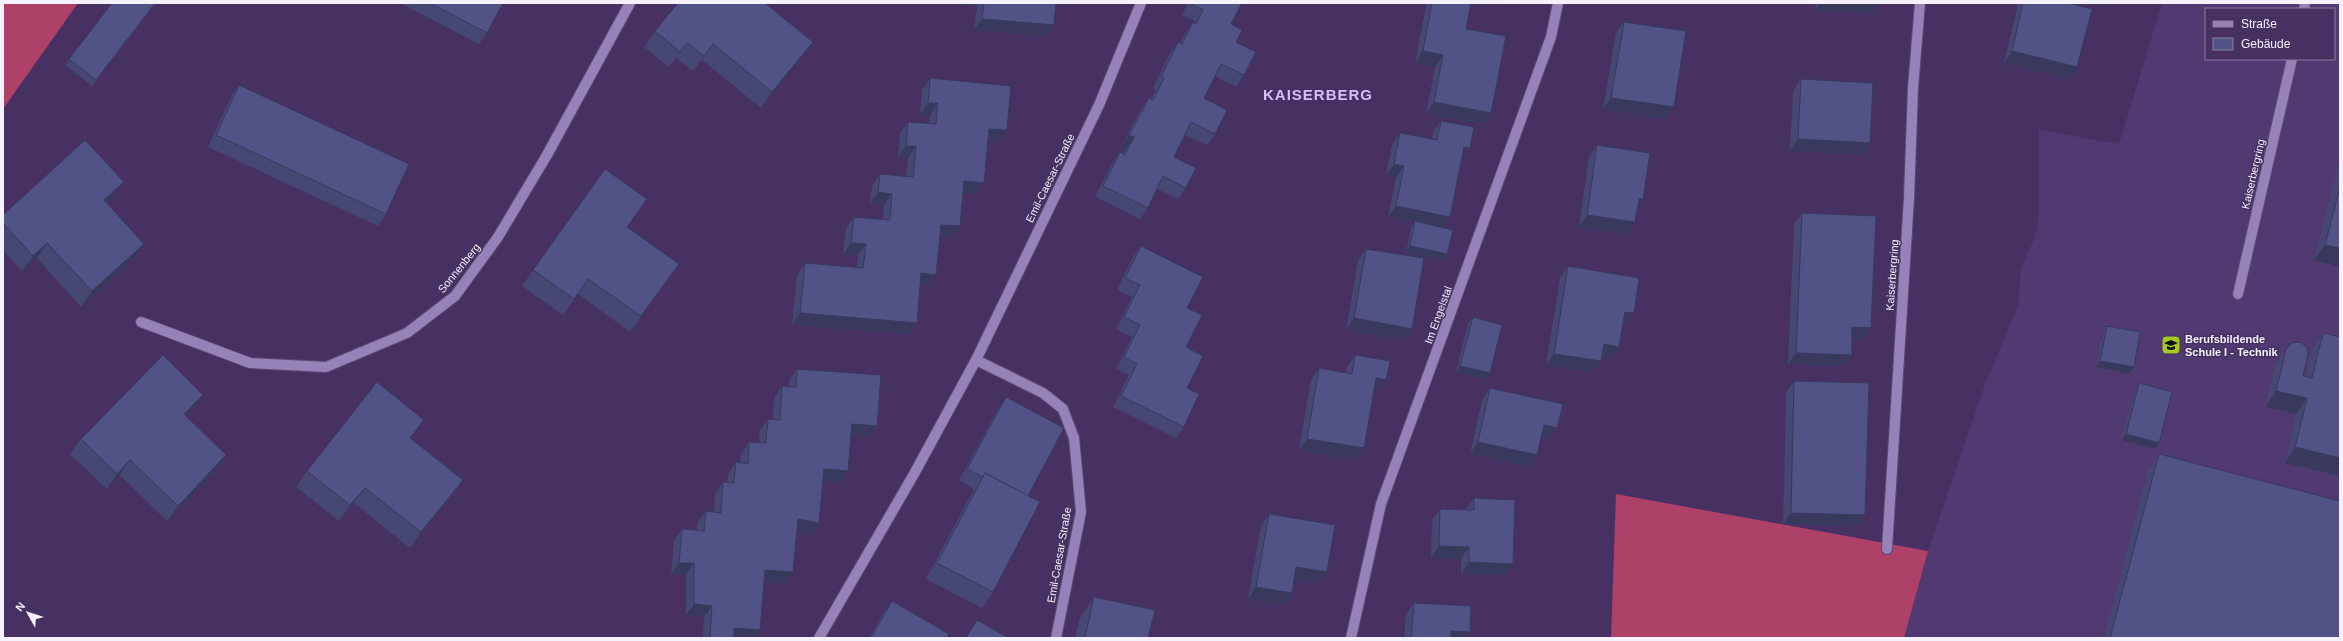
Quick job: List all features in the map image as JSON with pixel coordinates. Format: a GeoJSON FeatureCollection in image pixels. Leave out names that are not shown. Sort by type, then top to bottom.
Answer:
{"type":"FeatureCollection","features":[{"type":"Feature","properties":{"kind":"street","name":"Sonnenberg"},"geometry":{"type":"LineString","coordinates":[[142,322],[250,363],[319,366],[326,366],[407,333],[455,296],[498,237],[547,155],[630,3]]}},
{"type":"Feature","properties":{"kind":"street","name":"Emil-Caesar-Straße"},"geometry":{"type":"LineString","coordinates":[[819,638],[914,474],[976,360],[1098,105],[1140,3]]}},
{"type":"Feature","properties":{"kind":"street","name":"Im Engelstal"},"geometry":{"type":"LineString","coordinates":[[1351,638],[1381,504],[1551,37],[1558,3]]}},
{"type":"Feature","properties":{"kind":"street","name":"Kaiserbergring"},"geometry":{"type":"LineString","coordinates":[[1887,549],[1909,198],[1913,88],[1920,3]]}},
{"type":"Feature","properties":{"kind":"street","name":"Kaiserbergring"},"geometry":{"type":"LineString","coordinates":[[2238,294],[2292,60]]}},
{"type":"Feature","properties":{"kind":"street","name":"Emil-Caesar-Straße"},"geometry":{"type":"LineString","coordinates":[[976,360],[1043,393],[1063,409],[1074,438],[1081,512],[1056,638]]}},
{"type":"Feature","properties":{"kind":"shaded area"},"geometry":{"type":"Polygon","coordinates":[[[3,3],[78,3],[3,109],[3,3]]]}},
{"type":"Feature","properties":{"kind":"shaded area","name":"Berufsbildende Schule I - Technik"},"geometry":{"type":"Polygon","coordinates":[[[2162,3],[2340,3],[2340,638],[1904,638],[1928,551],[1985,384],[2018,306],[2021,268],[2035,237],[2039,216],[2039,130],[2119,144],[2162,3]]]}},
{"type":"Feature","properties":{"kind":"shaded area"},"geometry":{"type":"Polygon","coordinates":[[[1616,494],[1928,551],[1904,638],[1611,638],[1616,494]]]}},
{"type":"Feature","properties":{"kind":"building"},"geometry":{"type":"Polygon","coordinates":[[[112,3],[155,3],[96,80],[69,59],[112,3]]]}},
{"type":"Feature","properties":{"kind":"building"},"geometry":{"type":"Polygon","coordinates":[[[430,3],[503,3],[487,33],[430,3]]]}},
{"type":"Feature","properties":{"kind":"building"},"geometry":{"type":"Polygon","coordinates":[[[678,3],[765,3],[813,42],[772,92],[713,44],[704,56],[687,43],[680,52],[655,31],[678,3]]]}},
{"type":"Feature","properties":{"kind":"building"},"geometry":{"type":"Polygon","coordinates":[[[984,3],[1056,3],[1054,25],[982,19],[984,3]]]}},
{"type":"Feature","properties":{"kind":"building"},"geometry":{"type":"Polygon","coordinates":[[[1190,3],[1242,3],[1231,24],[1242,30],[1236,42],[1256,52],[1244,75],[1221,64],[1204,98],[1227,110],[1215,134],[1191,122],[1174,157],[1196,168],[1186,188],[1163,176],[1148,208],[1103,186],[1120,152],[1125,155],[1134,137],[1129,135],[1149,98],[1153,100],[1164,78],[1161,77],[1178,42],[1182,44],[1193,22],[1196,24],[1203,10],[1190,3]]]}},
{"type":"Feature","properties":{"kind":"building"},"geometry":{"type":"Polygon","coordinates":[[[1432,3],[1471,3],[1466,29],[1506,36],[1491,113],[1434,102],[1443,55],[1423,51],[1432,3]]]}},
{"type":"Feature","properties":{"kind":"building"},"geometry":{"type":"Polygon","coordinates":[[[2023,3],[2067,3],[2092,9],[2077,67],[2012,51],[2023,3]]]}},
{"type":"Feature","properties":{"kind":"building"},"geometry":{"type":"Polygon","coordinates":[[[1624,22],[1686,31],[1674,107],[1611,98],[1624,22]]]}},
{"type":"Feature","properties":{"kind":"building"},"geometry":{"type":"Polygon","coordinates":[[[930,78],[1011,86],[1007,130],[989,129],[984,183],[964,181],[960,226],[941,225],[936,275],[921,273],[917,323],[800,313],[805,263],[863,268],[866,244],[851,243],[854,217],[890,220],[892,194],[878,192],[880,174],[913,177],[916,146],[906,146],[908,122],[936,124],[938,103],[928,103],[930,78]]]}},
{"type":"Feature","properties":{"kind":"building"},"geometry":{"type":"Polygon","coordinates":[[[1801,79],[1873,83],[1870,143],[1798,139],[1801,79]]]}},
{"type":"Feature","properties":{"kind":"building"},"geometry":{"type":"Polygon","coordinates":[[[239,85],[409,164],[386,214],[216,135],[239,85]]]}},
{"type":"Feature","properties":{"kind":"building"},"geometry":{"type":"Polygon","coordinates":[[[1441,121],[1474,127],[1470,148],[1464,147],[1450,217],[1396,206],[1404,166],[1394,164],[1400,133],[1437,140],[1441,121]]]}},
{"type":"Feature","properties":{"kind":"building"},"geometry":{"type":"Polygon","coordinates":[[[85,140],[124,182],[104,200],[144,244],[92,291],[47,243],[33,256],[3,223],[3,215],[85,140]]]}},
{"type":"Feature","properties":{"kind":"building"},"geometry":{"type":"Polygon","coordinates":[[[1597,145],[1650,153],[1643,199],[1639,199],[1635,222],[1587,215],[1597,145]]]}},
{"type":"Feature","properties":{"kind":"building"},"geometry":{"type":"Polygon","coordinates":[[[605,169],[647,199],[627,227],[679,264],[641,316],[588,279],[574,299],[533,270],[605,169]]]}},
{"type":"Feature","properties":{"kind":"building"},"geometry":{"type":"Polygon","coordinates":[[[2340,187],[2340,248],[2325,245],[2340,187]]]}},
{"type":"Feature","properties":{"kind":"building"},"geometry":{"type":"Polygon","coordinates":[[[1802,213],[1876,216],[1871,328],[1852,327],[1852,355],[1796,353],[1802,213]]]}},
{"type":"Feature","properties":{"kind":"building"},"geometry":{"type":"Polygon","coordinates":[[[1415,221],[1453,230],[1447,254],[1410,246],[1415,221]]]}},
{"type":"Feature","properties":{"kind":"building"},"geometry":{"type":"Polygon","coordinates":[[[1141,246],[1203,277],[1187,308],[1202,315],[1186,347],[1203,356],[1187,388],[1199,394],[1184,427],[1121,396],[1137,364],[1124,357],[1140,325],[1124,317],[1140,285],[1125,278],[1141,246]]]}},
{"type":"Feature","properties":{"kind":"building"},"geometry":{"type":"Polygon","coordinates":[[[1366,249],[1424,258],[1412,329],[1354,318],[1366,249]]]}},
{"type":"Feature","properties":{"kind":"building"},"geometry":{"type":"Polygon","coordinates":[[[1568,266],[1639,278],[1634,313],[1625,312],[1619,347],[1604,344],[1601,361],[1554,354],[1568,266]]]}},
{"type":"Feature","properties":{"kind":"building"},"geometry":{"type":"Polygon","coordinates":[[[1473,317],[1502,325],[1490,373],[1460,366],[1473,317]]]}},
{"type":"Feature","properties":{"kind":"building"},"geometry":{"type":"Polygon","coordinates":[[[2107,326],[2140,332],[2134,367],[2100,361],[2107,326]]]}},
{"type":"Feature","properties":{"kind":"building"},"geometry":{"type":"Polygon","coordinates":[[[2323,333],[2340,337],[2340,458],[2295,447],[2307,398],[2276,391],[2286,350],[2291,343],[2300,342],[2307,347],[2308,355],[2303,376],[2312,378],[2323,333]]]}},
{"type":"Feature","properties":{"kind":"building"},"geometry":{"type":"Polygon","coordinates":[[[163,355],[203,395],[184,414],[226,455],[178,506],[130,460],[117,474],[81,439],[163,355]]]}},
{"type":"Feature","properties":{"kind":"building"},"geometry":{"type":"Polygon","coordinates":[[[1355,355],[1390,361],[1386,380],[1376,378],[1364,448],[1307,439],[1319,368],[1352,374],[1355,355]]]}},
{"type":"Feature","properties":{"kind":"building"},"geometry":{"type":"Polygon","coordinates":[[[797,369],[881,375],[877,426],[852,424],[848,471],[824,469],[819,523],[798,519],[793,572],[765,570],[760,630],[734,628],[734,638],[710,638],[712,606],[694,604],[694,563],[679,563],[682,529],[704,531],[706,511],[721,513],[723,482],[734,483],[736,462],[748,464],[749,442],[766,443],[768,419],[780,420],[782,386],[796,387],[797,369]]]}},
{"type":"Feature","properties":{"kind":"building"},"geometry":{"type":"Polygon","coordinates":[[[1794,381],[1869,383],[1865,515],[1791,513],[1794,381]]]}},
{"type":"Feature","properties":{"kind":"building"},"geometry":{"type":"Polygon","coordinates":[[[377,382],[424,420],[410,438],[463,480],[421,532],[365,488],[350,505],[307,471],[377,382]]]}},
{"type":"Feature","properties":{"kind":"building"},"geometry":{"type":"Polygon","coordinates":[[[2139,383],[2172,392],[2159,443],[2126,434],[2139,383]]]}},
{"type":"Feature","properties":{"kind":"building"},"geometry":{"type":"Polygon","coordinates":[[[1490,388],[1563,404],[1557,428],[1544,425],[1537,455],[1478,442],[1490,388]]]}},
{"type":"Feature","properties":{"kind":"building"},"geometry":{"type":"Polygon","coordinates":[[[1006,397],[1064,428],[1028,496],[985,473],[983,477],[967,469],[1006,397]]]}},
{"type":"Feature","properties":{"kind":"building"},"geometry":{"type":"Polygon","coordinates":[[[2159,454],[2340,501],[2340,638],[2110,638],[2159,454]]]}},
{"type":"Feature","properties":{"kind":"building"},"geometry":{"type":"Polygon","coordinates":[[[985,473],[1040,502],[993,592],[937,563],[985,473]]]}},
{"type":"Feature","properties":{"kind":"building"},"geometry":{"type":"Polygon","coordinates":[[[1474,498],[1515,500],[1513,564],[1469,562],[1469,547],[1439,546],[1440,509],[1474,510],[1474,498]]]}},
{"type":"Feature","properties":{"kind":"building"},"geometry":{"type":"Polygon","coordinates":[[[1269,514],[1335,525],[1327,572],[1296,567],[1292,593],[1256,587],[1269,514]]]}},
{"type":"Feature","properties":{"kind":"building"},"geometry":{"type":"Polygon","coordinates":[[[1094,597],[1155,610],[1148,638],[1085,638],[1094,597]]]}},
{"type":"Feature","properties":{"kind":"building"},"geometry":{"type":"Polygon","coordinates":[[[892,601],[949,634],[947,638],[871,638],[892,601]]]}},
{"type":"Feature","properties":{"kind":"building"},"geometry":{"type":"Polygon","coordinates":[[[1414,603],[1471,606],[1470,632],[1451,631],[1451,638],[1411,638],[1414,603]]]}},
{"type":"Feature","properties":{"kind":"building"},"geometry":{"type":"Polygon","coordinates":[[[977,620],[1007,637],[966,638],[977,620]]]}},
{"type":"Feature","properties":{"kind":"place","name":"Berufsbildende Schule I - Technik"},"geometry":{"type":"Point","coordinates":[2171,345]}},
{"type":"Feature","properties":{"kind":"district","name":"KAISERBERG"},"geometry":{"type":"Point","coordinates":[1318,95]}}]}
